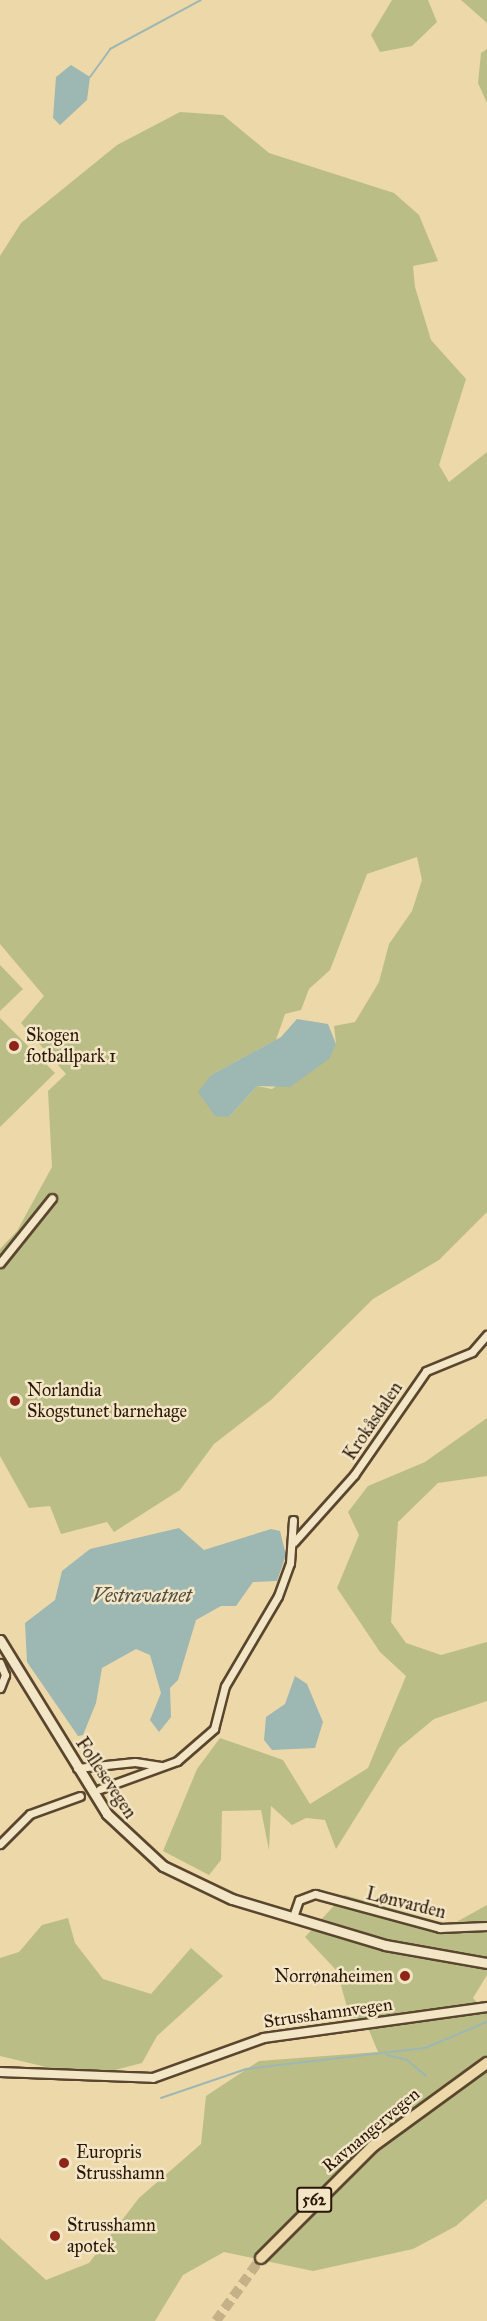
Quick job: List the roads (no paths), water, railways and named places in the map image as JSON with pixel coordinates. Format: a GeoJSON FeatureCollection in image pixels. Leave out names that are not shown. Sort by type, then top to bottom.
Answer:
{"type":"FeatureCollection","features":[{"type":"Feature","properties":{"kind":"main road","name":"Follesevegen"},"geometry":{"type":"LineString","coordinates":[[0,1640],[77,1768],[115,1824],[163,1866],[208,1890],[292,1917],[385,1945],[485,1964]]}},
{"type":"Feature","properties":{"kind":"main road","name":"Ravnangervegen"},"geometry":{"type":"LineString","coordinates":[[261,2258],[373,2146],[487,2063]]}},
{"type":"Feature","properties":{"kind":"street"},"geometry":{"type":"LineString","coordinates":[[0,1263],[52,1198]]}},
{"type":"Feature","properties":{"kind":"street","name":"Krokåsdalen"},"geometry":{"type":"LineString","coordinates":[[294,1542],[354,1475],[426,1371],[472,1352],[487,1335]]}},
{"type":"Feature","properties":{"kind":"street","name":"Krokåsdalen"},"geometry":{"type":"LineString","coordinates":[[100,1789],[189,1754],[218,1724],[225,1686],[278,1596],[294,1542],[293,1520]]}},
{"type":"Feature","properties":{"kind":"street"},"geometry":{"type":"LineString","coordinates":[[0,1663],[5,1675],[0,1688]]}},
{"type":"Feature","properties":{"kind":"street"},"geometry":{"type":"LineString","coordinates":[[77,1768],[135,1762],[161,1766]]}},
{"type":"Feature","properties":{"kind":"street"},"geometry":{"type":"LineString","coordinates":[[0,1844],[30,1814],[80,1796]]}},
{"type":"Feature","properties":{"kind":"street","name":"Lønvarden"},"geometry":{"type":"LineString","coordinates":[[292,1917],[299,1900],[310,1894],[440,1928],[487,1926]]}},
{"type":"Feature","properties":{"kind":"street","name":"Strusshamnvegen"},"geometry":{"type":"LineString","coordinates":[[0,2072],[153,2078],[264,2038],[487,2007]]}},
{"type":"Feature","properties":{"kind":"water"},"geometry":{"type":"Polygon","coordinates":[[[71,65],[90,77],[87,100],[60,125],[53,118],[56,77],[71,65]]]}},
{"type":"Feature","properties":{"kind":"water"},"geometry":{"type":"Polygon","coordinates":[[[297,1019],[328,1024],[336,1044],[329,1059],[290,1087],[257,1086],[229,1117],[215,1116],[198,1092],[211,1075],[281,1037],[297,1019]]]}},
{"type":"Feature","properties":{"kind":"water","name":"Vestravatnet"},"geometry":{"type":"Polygon","coordinates":[[[179,1528],[204,1550],[271,1529],[280,1531],[286,1555],[277,1581],[253,1582],[236,1606],[221,1606],[196,1620],[178,1680],[170,1688],[171,1717],[159,1732],[150,1720],[161,1693],[150,1655],[136,1649],[102,1668],[96,1703],[83,1735],[78,1736],[27,1662],[25,1623],[55,1600],[62,1571],[90,1549],[179,1528]]]}},
{"type":"Feature","properties":{"kind":"water"},"geometry":{"type":"Polygon","coordinates":[[[295,1676],[307,1684],[323,1722],[315,1748],[272,1750],[264,1740],[266,1717],[285,1704],[295,1676]]]}},
{"type":"Feature","properties":{"kind":"waterway"},"geometry":{"type":"LineString","coordinates":[[90,77],[110,49],[201,0]]}},
{"type":"Feature","properties":{"kind":"waterway"},"geometry":{"type":"LineString","coordinates":[[161,2098],[246,2069],[425,2048],[487,2022]]}},
{"type":"Feature","properties":{"kind":"waterway"},"geometry":{"type":"LineString","coordinates":[[387,2055],[407,2060],[426,2076]]}},
{"type":"Feature","properties":{"kind":"tunnel"},"geometry":{"type":"LineString","coordinates":[[216,2321],[261,2258]]}},
{"type":"Feature","properties":{"kind":"place","name":"Skogen fotballpark 1"},"geometry":{"type":"Point","coordinates":[14,1046]}},
{"type":"Feature","properties":{"kind":"place","name":"Norlandia Skogstunet barnehage"},"geometry":{"type":"Point","coordinates":[15,1401]}},
{"type":"Feature","properties":{"kind":"place","name":"Norrønaheimen"},"geometry":{"type":"Point","coordinates":[405,1976]}},
{"type":"Feature","properties":{"kind":"place","name":"Europris Strusshamn"},"geometry":{"type":"Point","coordinates":[64,2163]}},
{"type":"Feature","properties":{"kind":"place","name":"Strusshamn apotek"},"geometry":{"type":"Point","coordinates":[55,2236]}}]}
